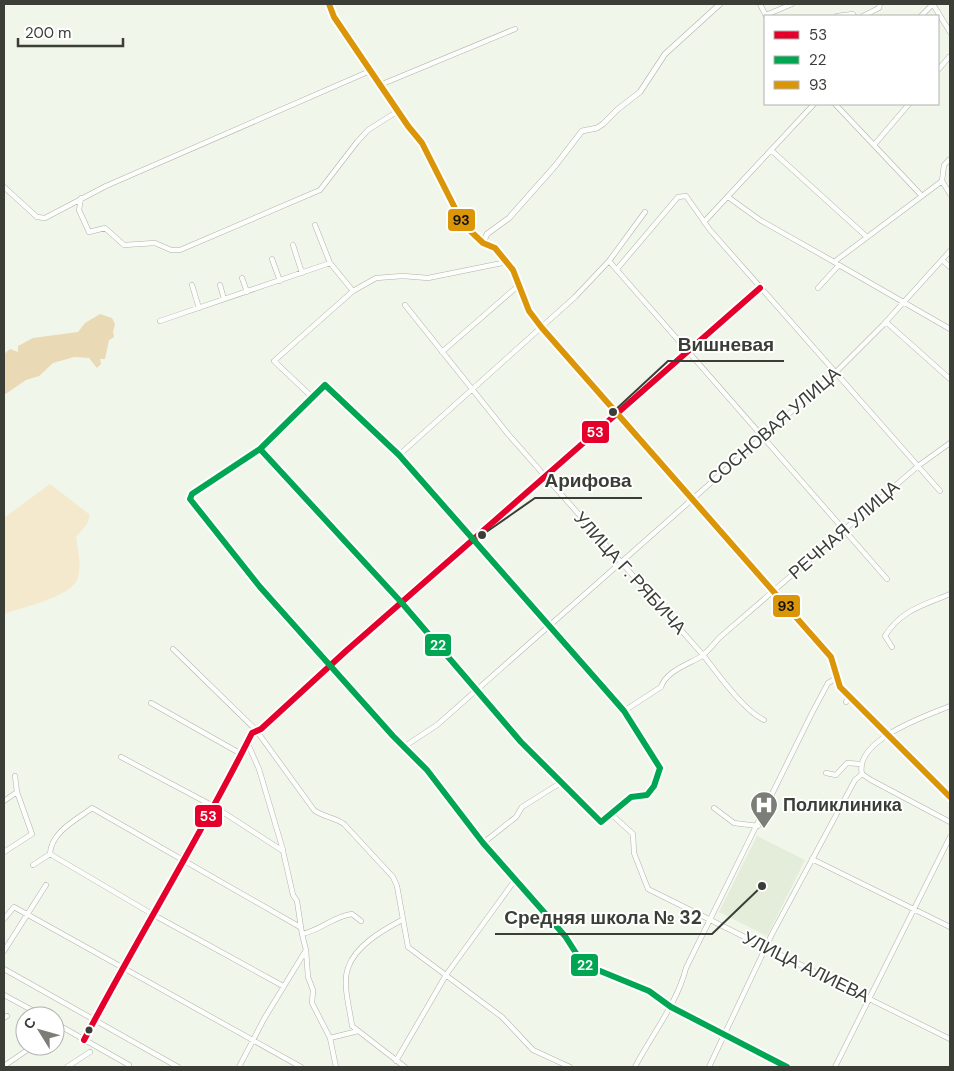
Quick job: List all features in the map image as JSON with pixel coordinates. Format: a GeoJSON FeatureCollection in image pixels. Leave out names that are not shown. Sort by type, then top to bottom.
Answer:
{"type":"FeatureCollection","features":[{"type":"Feature","properties":{"kind":"street"},"geometry":{"type":"LineString","coordinates":[[329,4],[334,17],[370,71],[422,143],[463,224],[483,243],[495,248],[507,262],[529,310],[542,328],[831,657],[840,687],[848,700],[887,734],[950,797]]}},
{"type":"Feature","properties":{"kind":"street"},"geometry":{"type":"LineString","coordinates":[[483,243],[487,234],[509,218],[542,181],[582,131],[603,124],[618,109],[640,92],[665,54],[720,4]]}},
{"type":"Feature","properties":{"kind":"street"},"geometry":{"type":"LineString","coordinates":[[768,15],[792,4]]}},
{"type":"Feature","properties":{"kind":"street"},"geometry":{"type":"LineString","coordinates":[[865,15],[879,8],[880,4]]}},
{"type":"Feature","properties":{"kind":"street"},"geometry":{"type":"LineString","coordinates":[[922,15],[931,6],[934,6],[950,32]]}},
{"type":"Feature","properties":{"kind":"street"},"geometry":{"type":"LineString","coordinates":[[380,85],[515,29]]}},
{"type":"Feature","properties":{"kind":"street"},"geometry":{"type":"LineString","coordinates":[[939,69],[950,57]]}},
{"type":"Feature","properties":{"kind":"street"},"geometry":{"type":"LineString","coordinates":[[4,187],[37,217],[46,218],[81,198],[370,71]]}},
{"type":"Feature","properties":{"kind":"street"},"geometry":{"type":"LineString","coordinates":[[704,222],[813,105]]}},
{"type":"Feature","properties":{"kind":"street"},"geometry":{"type":"LineString","coordinates":[[836,105],[922,196]]}},
{"type":"Feature","properties":{"kind":"street"},"geometry":{"type":"LineString","coordinates":[[874,145],[908,105]]}},
{"type":"Feature","properties":{"kind":"street"},"geometry":{"type":"LineString","coordinates":[[81,198],[79,210],[89,232],[105,228],[124,245],[155,243],[171,250],[180,250],[320,190],[368,130],[398,111]]}},
{"type":"Feature","properties":{"kind":"street"},"geometry":{"type":"LineString","coordinates":[[771,150],[867,237]]}},
{"type":"Feature","properties":{"kind":"street"},"geometry":{"type":"LineString","coordinates":[[950,159],[944,165],[942,181],[950,194]]}},
{"type":"Feature","properties":{"kind":"street"},"geometry":{"type":"LineString","coordinates":[[818,288],[836,263],[867,237],[942,181]]}},
{"type":"Feature","properties":{"kind":"street"},"geometry":{"type":"LineString","coordinates":[[617,269],[678,197],[686,196],[704,222],[760,288],[940,491]]}},
{"type":"Feature","properties":{"kind":"street"},"geometry":{"type":"LineString","coordinates":[[728,197],[760,220],[950,329]]}},
{"type":"Feature","properties":{"kind":"street"},"geometry":{"type":"LineString","coordinates":[[398,456],[542,328],[609,261],[645,212]]}},
{"type":"Feature","properties":{"kind":"street"},"geometry":{"type":"LineString","coordinates":[[315,226],[330,262],[353,291]]}},
{"type":"Feature","properties":{"kind":"street"},"geometry":{"type":"LineString","coordinates":[[293,245],[302,273]]}},
{"type":"Feature","properties":{"kind":"street","name":"СОСНОВАЯ УЛИЦА"},"geometry":{"type":"LineString","coordinates":[[405,746],[437,726],[620,562],[835,374],[904,303],[950,251]]}},
{"type":"Feature","properties":{"kind":"street"},"geometry":{"type":"LineString","coordinates":[[272,259],[280,281]]}},
{"type":"Feature","properties":{"kind":"street"},"geometry":{"type":"LineString","coordinates":[[942,260],[950,267]]}},
{"type":"Feature","properties":{"kind":"street"},"geometry":{"type":"LineString","coordinates":[[609,261],[887,579]]}},
{"type":"Feature","properties":{"kind":"street"},"geometry":{"type":"LineString","coordinates":[[160,321],[280,281],[330,262]]}},
{"type":"Feature","properties":{"kind":"street"},"geometry":{"type":"LineString","coordinates":[[312,397],[274,361],[353,291],[376,278],[403,276],[428,278],[507,262]]}},
{"type":"Feature","properties":{"kind":"street"},"geometry":{"type":"LineString","coordinates":[[242,278],[247,292]]}},
{"type":"Feature","properties":{"kind":"street"},"geometry":{"type":"LineString","coordinates":[[220,285],[224,299]]}},
{"type":"Feature","properties":{"kind":"street"},"geometry":{"type":"LineString","coordinates":[[442,352],[519,285]]}},
{"type":"Feature","properties":{"kind":"street"},"geometry":{"type":"LineString","coordinates":[[192,286],[199,308]]}},
{"type":"Feature","properties":{"kind":"street"},"geometry":{"type":"LineString","coordinates":[[84,1040],[152,914],[215,807],[243,755],[252,733],[261,729],[401,602],[760,288]]}},
{"type":"Feature","properties":{"kind":"street","name":"УЛИЦА Г. РЯБИЧА"},"geometry":{"type":"LineString","coordinates":[[405,306],[472,390],[703,655],[721,679],[751,712],[764,720]]}},
{"type":"Feature","properties":{"kind":"street"},"geometry":{"type":"LineString","coordinates":[[886,322],[950,379]]}},
{"type":"Feature","properties":{"kind":"street"},"geometry":{"type":"LineString","coordinates":[[260,449],[401,602],[521,742],[601,822],[630,797],[647,795],[654,786],[660,768],[624,710],[398,456],[325,385],[296,416],[260,449],[192,494],[190,499],[260,587],[393,736],[427,770],[483,843],[555,924],[582,964],[649,991],[671,1007],[787,1067]]}},
{"type":"Feature","properties":{"kind":"street","name":"РЕЧНАЯ УЛИЦА"},"geometry":{"type":"LineString","coordinates":[[624,710],[661,687],[663,680],[680,668],[703,655],[918,466],[950,443]]}},
{"type":"Feature","properties":{"kind":"street"},"geometry":{"type":"LineString","coordinates":[[892,647],[885,636],[894,621],[910,611],[950,595]]}},
{"type":"Feature","properties":{"kind":"street"},"geometry":{"type":"LineString","coordinates":[[173,649],[256,730],[314,810],[319,814],[334,817],[344,824],[393,877],[397,886],[408,948],[502,1016],[533,1050],[570,1067]]}},
{"type":"Feature","properties":{"kind":"street"},"geometry":{"type":"LineString","coordinates":[[635,1067],[657,1027],[671,1007],[686,968],[828,683],[837,678]]}},
{"type":"Feature","properties":{"kind":"street"},"geometry":{"type":"LineString","coordinates":[[152,703],[243,755]]}},
{"type":"Feature","properties":{"kind":"street"},"geometry":{"type":"LineString","coordinates":[[862,774],[861,764],[863,758],[887,734],[950,706]]}},
{"type":"Feature","properties":{"kind":"street"},"geometry":{"type":"LineString","coordinates":[[247,742],[259,769],[283,851],[293,895],[298,901],[300,927],[306,950],[308,977],[313,990],[312,1003],[330,1038],[336,1067]]}},
{"type":"Feature","properties":{"kind":"street"},"geometry":{"type":"LineString","coordinates":[[121,757],[215,807],[283,851]]}},
{"type":"Feature","properties":{"kind":"street"},"geometry":{"type":"LineString","coordinates":[[826,773],[838,774],[847,763],[861,764]]}},
{"type":"Feature","properties":{"kind":"street"},"geometry":{"type":"LineString","coordinates":[[862,774],[950,822]]}},
{"type":"Feature","properties":{"kind":"street"},"geometry":{"type":"LineString","coordinates":[[709,1067],[766,948],[855,780],[862,774]]}},
{"type":"Feature","properties":{"kind":"street"},"geometry":{"type":"LineString","coordinates":[[4,852],[32,834],[17,792],[15,776]]}},
{"type":"Feature","properties":{"kind":"street"},"geometry":{"type":"LineString","coordinates":[[483,843],[516,817],[522,807],[562,782]]}},
{"type":"Feature","properties":{"kind":"street"},"geometry":{"type":"LineString","coordinates":[[4,801],[17,792]]}},
{"type":"Feature","properties":{"kind":"street"},"geometry":{"type":"LineString","coordinates":[[50,854],[50,847],[58,834],[92,808],[300,927]]}},
{"type":"Feature","properties":{"kind":"street"},"geometry":{"type":"LineString","coordinates":[[714,808],[734,822],[758,826]]}},
{"type":"Feature","properties":{"kind":"street","name":"УЛИЦА АЛИЕВА"},"geometry":{"type":"LineString","coordinates":[[610,813],[633,834],[634,853],[648,889],[950,1039]]}},
{"type":"Feature","properties":{"kind":"street"},"geometry":{"type":"LineString","coordinates":[[835,1067],[950,837]]}},
{"type":"Feature","properties":{"kind":"street"},"geometry":{"type":"LineString","coordinates":[[34,865],[50,854]]}},
{"type":"Feature","properties":{"kind":"street"},"geometry":{"type":"LineString","coordinates":[[50,854],[152,914],[283,986]]}},
{"type":"Feature","properties":{"kind":"street"},"geometry":{"type":"LineString","coordinates":[[812,860],[950,927]]}},
{"type":"Feature","properties":{"kind":"street"},"geometry":{"type":"LineString","coordinates":[[396,1061],[446,975],[515,880]]}},
{"type":"Feature","properties":{"kind":"street"},"geometry":{"type":"LineString","coordinates":[[4,951],[46,885]]}},
{"type":"Feature","properties":{"kind":"street"},"geometry":{"type":"LineString","coordinates":[[4,919],[14,907],[122,969],[301,1067]]}},
{"type":"Feature","properties":{"kind":"street"},"geometry":{"type":"LineString","coordinates":[[302,934],[329,924],[340,915],[352,914],[361,921]]}},
{"type":"Feature","properties":{"kind":"street"},"geometry":{"type":"LineString","coordinates":[[402,920],[382,931],[352,959],[347,968],[346,980],[352,1026],[405,1067]]}},
{"type":"Feature","properties":{"kind":"street"},"geometry":{"type":"LineString","coordinates":[[240,1067],[283,986],[306,950]]}},
{"type":"Feature","properties":{"kind":"street"},"geometry":{"type":"LineString","coordinates":[[4,969],[178,1067]]}},
{"type":"Feature","properties":{"kind":"street"},"geometry":{"type":"LineString","coordinates":[[4,995],[24,1006]]}},
{"type":"Feature","properties":{"kind":"street"},"geometry":{"type":"LineString","coordinates":[[65,1029],[129,1065]]}},
{"type":"Feature","properties":{"kind":"street"},"geometry":{"type":"LineString","coordinates":[[330,1038],[358,1031]]}},
{"type":"Feature","properties":{"kind":"street"},"geometry":{"type":"LineString","coordinates":[[67,1067],[90,1052]]}},
{"type":"Feature","properties":{"kind":"street"},"geometry":{"type":"LineString","coordinates":[[4,1066],[18,1056]]}},
{"type":"Feature","properties":{"kind":"shaded area"},"geometry":{"type":"Polygon","coordinates":[[[100,314],[112,318],[115,324],[114,337],[109,340],[105,359],[100,359],[101,364],[97,368],[89,358],[74,357],[53,363],[39,376],[26,380],[4,395],[4,354],[10,349],[18,352],[18,346],[33,338],[78,332],[85,323],[100,314]]]}},
{"type":"Feature","properties":{"kind":"shaded area"},"geometry":{"type":"Polygon","coordinates":[[[50,484],[90,515],[87,524],[76,537],[79,553],[77,580],[72,586],[55,597],[4,614],[4,518],[50,484]]]}},
{"type":"Feature","properties":{"kind":"shaded area"},"geometry":{"type":"Polygon","coordinates":[[[757,836],[805,860],[767,936],[719,912],[757,836]]]}},
{"type":"Feature","properties":{"kind":"transit line","name":"93"},"geometry":{"type":"LineString","coordinates":[[329,4],[334,17],[408,126],[422,143],[463,224],[483,243],[495,248],[513,270],[529,311],[542,328],[831,657],[840,687],[950,797]]}},
{"type":"Feature","properties":{"kind":"transit line","name":"53"},"geometry":{"type":"LineString","coordinates":[[84,1040],[252,733],[261,729],[346,651],[760,288]]}},
{"type":"Feature","properties":{"kind":"transit line","name":"22"},"geometry":{"type":"LineString","coordinates":[[260,449],[401,602],[521,742],[601,822],[631,797],[647,795],[654,786],[660,768],[624,711],[399,455],[325,385],[260,449],[192,494],[190,499],[260,587],[393,736],[427,770],[483,843],[565,936],[583,964],[649,991],[671,1007],[787,1067]]}},
{"type":"Feature","properties":{"kind":"place","name":"Вишневая"},"geometry":{"type":"Point","coordinates":[613,412]}},
{"type":"Feature","properties":{"kind":"place","name":"Арифова"},"geometry":{"type":"Point","coordinates":[482,535]}},
{"type":"Feature","properties":{"kind":"place","name":"Поликлиника"},"geometry":{"type":"Point","coordinates":[764,829]}},
{"type":"Feature","properties":{"kind":"place","name":"Средняя школа № 32"},"geometry":{"type":"Point","coordinates":[762,886]}}]}
